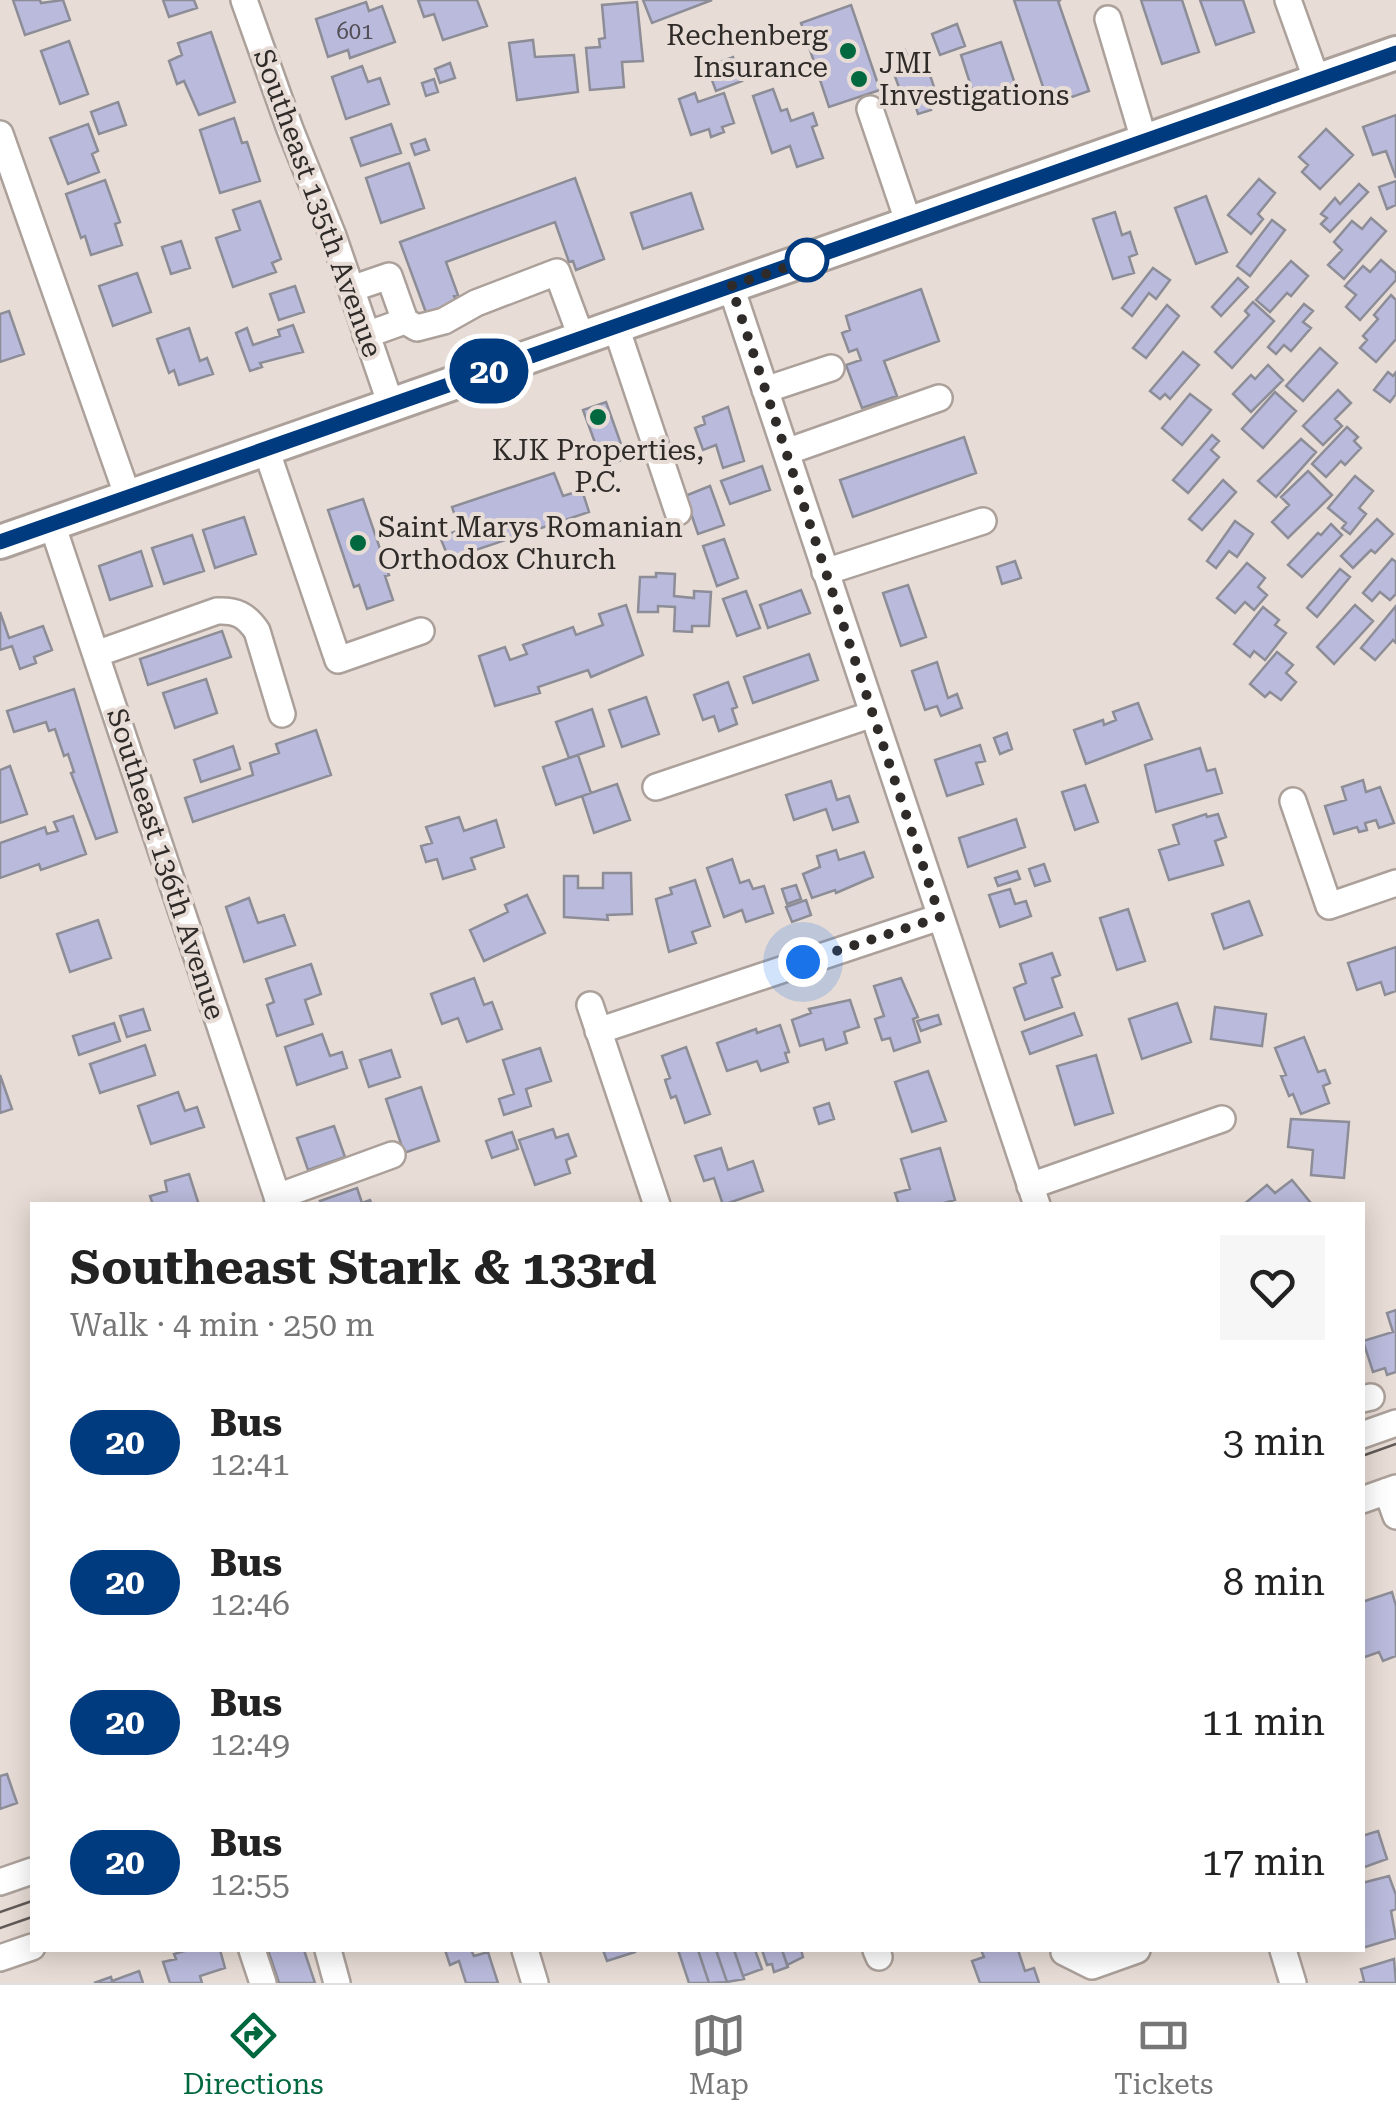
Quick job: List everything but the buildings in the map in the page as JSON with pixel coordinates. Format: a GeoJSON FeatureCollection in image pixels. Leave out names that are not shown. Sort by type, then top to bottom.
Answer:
{"type":"FeatureCollection","features":[{"type":"Feature","properties":{"kind":"main road"},"geometry":{"type":"LineString","coordinates":[[0,542],[1396,53]]}},
{"type":"Feature","properties":{"kind":"street","name":"Southeast 135th Avenue"},"geometry":{"type":"LineString","coordinates":[[244,0],[391,405]]}},
{"type":"Feature","properties":{"kind":"street"},"geometry":{"type":"LineString","coordinates":[[1288,0],[1317,80]]}},
{"type":"Feature","properties":{"kind":"street"},"geometry":{"type":"LineString","coordinates":[[1108,19],[1144,140]]}},
{"type":"Feature","properties":{"kind":"street"},"geometry":{"type":"LineString","coordinates":[[870,110],[909,224]]}},
{"type":"Feature","properties":{"kind":"street"},"geometry":{"type":"LineString","coordinates":[[0,134],[128,497]]}},
{"type":"Feature","properties":{"kind":"street"},"geometry":{"type":"LineString","coordinates":[[351,289],[389,276],[405,321],[417,328],[444,321],[557,272],[582,338]]}},
{"type":"Feature","properties":{"kind":"street"},"geometry":{"type":"LineString","coordinates":[[731,286],[1034,1196],[1222,1120]]}},
{"type":"Feature","properties":{"kind":"street"},"geometry":{"type":"LineString","coordinates":[[366,334],[405,321]]}},
{"type":"Feature","properties":{"kind":"street"},"geometry":{"type":"LineString","coordinates":[[616,327],[678,512]]}},
{"type":"Feature","properties":{"kind":"street"},"geometry":{"type":"LineString","coordinates":[[765,390],[831,368]]}},
{"type":"Feature","properties":{"kind":"street"},"geometry":{"type":"LineString","coordinates":[[786,452],[939,398]]}},
{"type":"Feature","properties":{"kind":"street"},"geometry":{"type":"LineString","coordinates":[[266,449],[338,660],[420,631]]}},
{"type":"Feature","properties":{"kind":"street"},"geometry":{"type":"LineString","coordinates":[[826,572],[983,521]]}},
{"type":"Feature","properties":{"kind":"street","name":"Southeast 136th Avenue"},"geometry":{"type":"LineString","coordinates":[[52,524],[278,1201]]}},
{"type":"Feature","properties":{"kind":"street"},"geometry":{"type":"LineString","coordinates":[[96,654],[217,611],[231,610],[249,620],[257,631],[282,714]]}},
{"type":"Feature","properties":{"kind":"street"},"geometry":{"type":"LineString","coordinates":[[656,787],[873,714]]}},
{"type":"Feature","properties":{"kind":"street"},"geometry":{"type":"LineString","coordinates":[[1292,801],[1329,906],[1396,883]]}},
{"type":"Feature","properties":{"kind":"street"},"geometry":{"type":"LineString","coordinates":[[598,1031],[940,917]]}},
{"type":"Feature","properties":{"kind":"street"},"geometry":{"type":"LineString","coordinates":[[590,1005],[656,1202]]}},
{"type":"Feature","properties":{"kind":"street"},"geometry":{"type":"LineString","coordinates":[[278,1201],[392,1154]]}},
{"type":"Feature","properties":{"kind":"street"},"geometry":{"type":"LineString","coordinates":[[1365,1434],[1396,1423]]}},
{"type":"Feature","properties":{"kind":"street"},"geometry":{"type":"LineString","coordinates":[[1365,1499],[1392,1490],[1396,1516]]}},
{"type":"Feature","properties":{"kind":"street"},"geometry":{"type":"LineString","coordinates":[[0,1882],[30,1872]]}},
{"type":"Feature","properties":{"kind":"street"},"geometry":{"type":"LineString","coordinates":[[0,1958],[30,1948]]}},
{"type":"Feature","properties":{"kind":"street"},"geometry":{"type":"LineString","coordinates":[[253,1952],[263,1983]]}},
{"type":"Feature","properties":{"kind":"street"},"geometry":{"type":"LineString","coordinates":[[329,1952],[337,1983]]}},
{"type":"Feature","properties":{"kind":"street"},"geometry":{"type":"LineString","coordinates":[[526,1952],[536,1983]]}},
{"type":"Feature","properties":{"kind":"street"},"geometry":{"type":"LineString","coordinates":[[1064,1952],[1092,1966],[1131,1952]]}},
{"type":"Feature","properties":{"kind":"street"},"geometry":{"type":"LineString","coordinates":[[1283,1952],[1294,1983]]}},
{"type":"Feature","properties":{"kind":"tram line"},"geometry":{"type":"LineString","coordinates":[[1365,1455],[1396,1444]]}},
{"type":"Feature","properties":{"kind":"tram line"},"geometry":{"type":"LineString","coordinates":[[0,1912],[30,1902]]}},
{"type":"Feature","properties":{"kind":"tram line"},"geometry":{"type":"LineString","coordinates":[[0,1928],[30,1918]]}},
{"type":"Feature","properties":{"kind":"bus line","name":"20"},"geometry":{"type":"LineString","coordinates":[[0,542],[1396,53]]}},
{"type":"Feature","properties":{"kind":"place","name":"Rechenberg Insurance"},"geometry":{"type":"Point","coordinates":[848,51]}},
{"type":"Feature","properties":{"kind":"place","name":"JMI Investigations"},"geometry":{"type":"Point","coordinates":[859,79]}},
{"type":"Feature","properties":{"kind":"place","name":"KJK Properties, P.C."},"geometry":{"type":"Point","coordinates":[598,417]}},
{"type":"Feature","properties":{"kind":"place","name":"Saint Marys Romanian Orthodox Church"},"geometry":{"type":"Point","coordinates":[358,543]}},
{"type":"Feature","properties":{"kind":"route"},"geometry":{"type":"LineString","coordinates":[[803,962],[940,917],[731,286],[807,260]]}}]}
